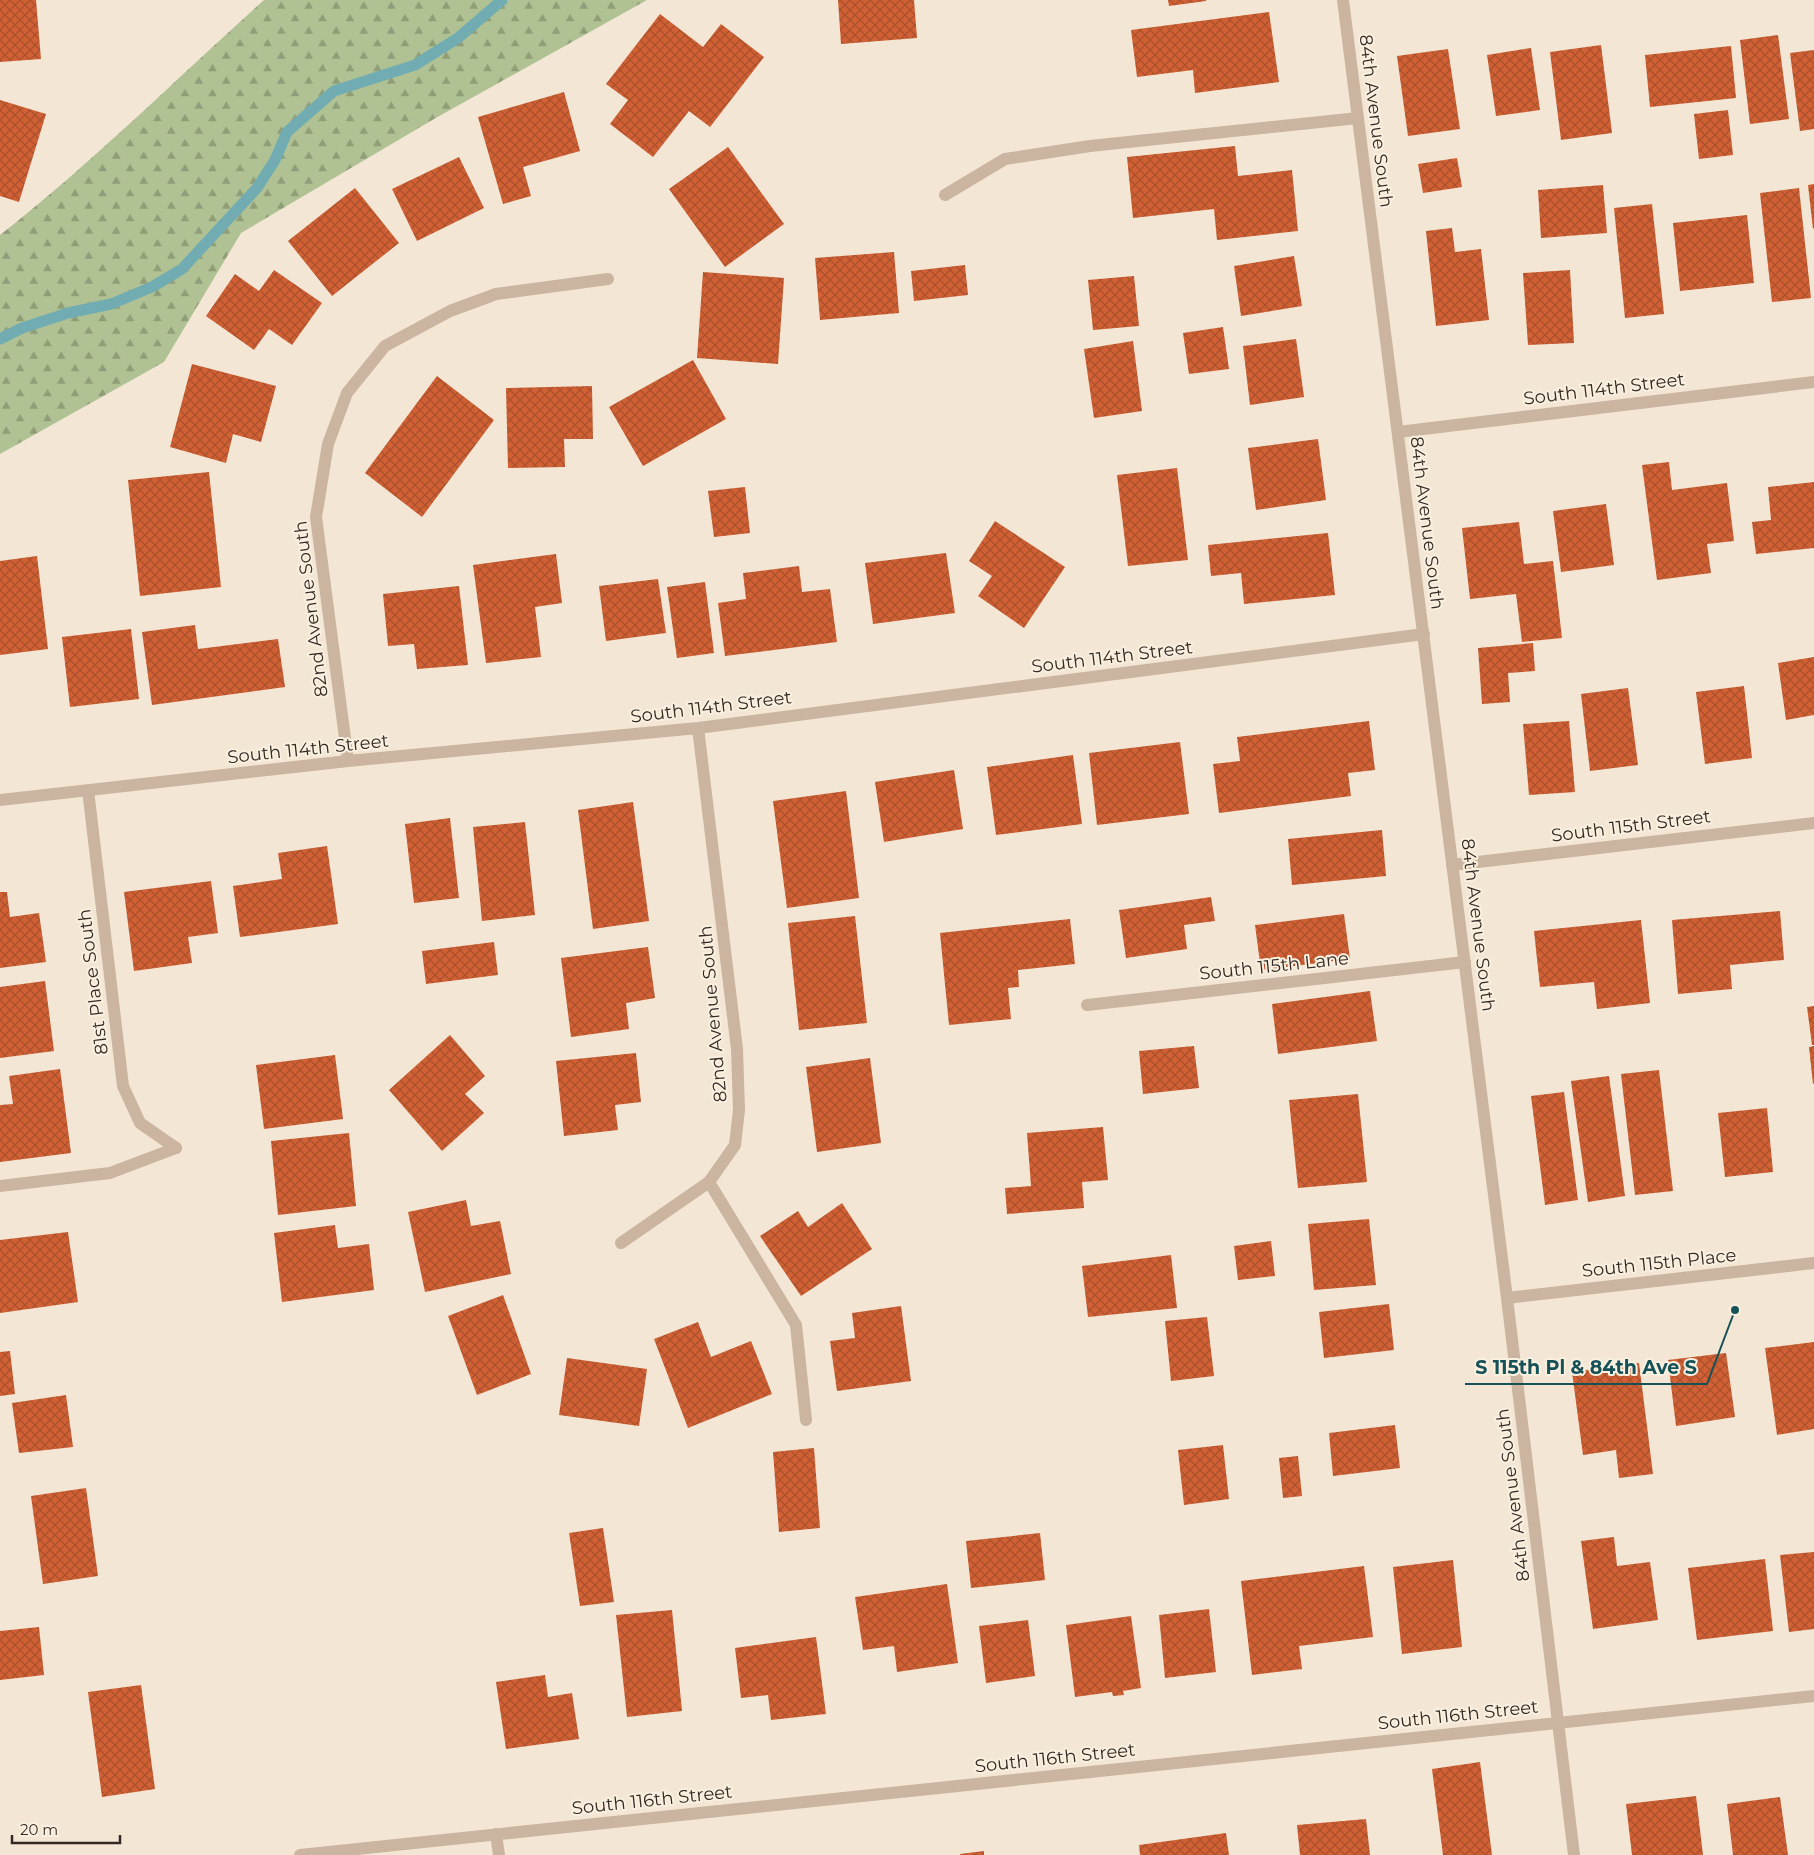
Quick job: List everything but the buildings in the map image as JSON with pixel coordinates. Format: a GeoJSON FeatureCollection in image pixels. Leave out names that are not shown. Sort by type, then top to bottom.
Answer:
{"type":"FeatureCollection","features":[{"type":"Feature","properties":{"kind":"street","name":"84th Avenue South"},"geometry":{"type":"LineString","coordinates":[[1343,0],[1507,1298],[1574,1855]]}},
{"type":"Feature","properties":{"kind":"street"},"geometry":{"type":"LineString","coordinates":[[945,195],[1005,159],[1090,146],[1358,118]]}},
{"type":"Feature","properties":{"kind":"street","name":"82nd Avenue South"},"geometry":{"type":"LineString","coordinates":[[348,761],[316,517],[328,444],[347,393],[385,346],[450,311],[496,294],[608,279]]}},
{"type":"Feature","properties":{"kind":"street","name":"South 114th Street"},"geometry":{"type":"LineString","coordinates":[[1398,432],[1814,382]]}},
{"type":"Feature","properties":{"kind":"street","name":"South 114th Street"},"geometry":{"type":"LineString","coordinates":[[0,800],[348,761],[698,728],[1424,634]]}},
{"type":"Feature","properties":{"kind":"street","name":"82nd Avenue South"},"geometry":{"type":"LineString","coordinates":[[621,1243],[708,1182],[735,1145],[740,1110],[738,1049],[698,728]]}},
{"type":"Feature","properties":{"kind":"street","name":"81st Place South"},"geometry":{"type":"LineString","coordinates":[[0,1186],[110,1173],[176,1148],[140,1123],[123,1086],[88,790]]}},
{"type":"Feature","properties":{"kind":"street","name":"South 115th Street"},"geometry":{"type":"LineString","coordinates":[[1452,865],[1814,823]]}},
{"type":"Feature","properties":{"kind":"street","name":"South 115th Lane"},"geometry":{"type":"LineString","coordinates":[[1087,1005],[1465,962]]}},
{"type":"Feature","properties":{"kind":"street"},"geometry":{"type":"LineString","coordinates":[[708,1182],[796,1325],[806,1420]]}},
{"type":"Feature","properties":{"kind":"street","name":"South 115th Place"},"geometry":{"type":"LineString","coordinates":[[1507,1298],[1814,1263]]}},
{"type":"Feature","properties":{"kind":"street","name":"South 116th Street"},"geometry":{"type":"LineString","coordinates":[[300,1855],[1814,1696]]}},
{"type":"Feature","properties":{"kind":"street"},"geometry":{"type":"LineString","coordinates":[[496,1834],[499,1855]]}},
{"type":"Feature","properties":{"kind":"green space"},"geometry":{"type":"Polygon","coordinates":[[[264,0],[647,0],[434,119],[241,233],[164,362],[0,454],[0,235],[68,179],[264,0]]]}},
{"type":"Feature","properties":{"kind":"waterway"},"geometry":{"type":"LineString","coordinates":[[0,339],[22,328],[68,313],[111,304],[152,287],[182,269],[257,188],[275,160],[287,132],[334,91],[415,65],[458,38],[502,0]]}},
{"type":"Feature","properties":{"kind":"place","name":"S 115th Pl & 84th Ave S"},"geometry":{"type":"Point","coordinates":[1735,1310]}}]}
